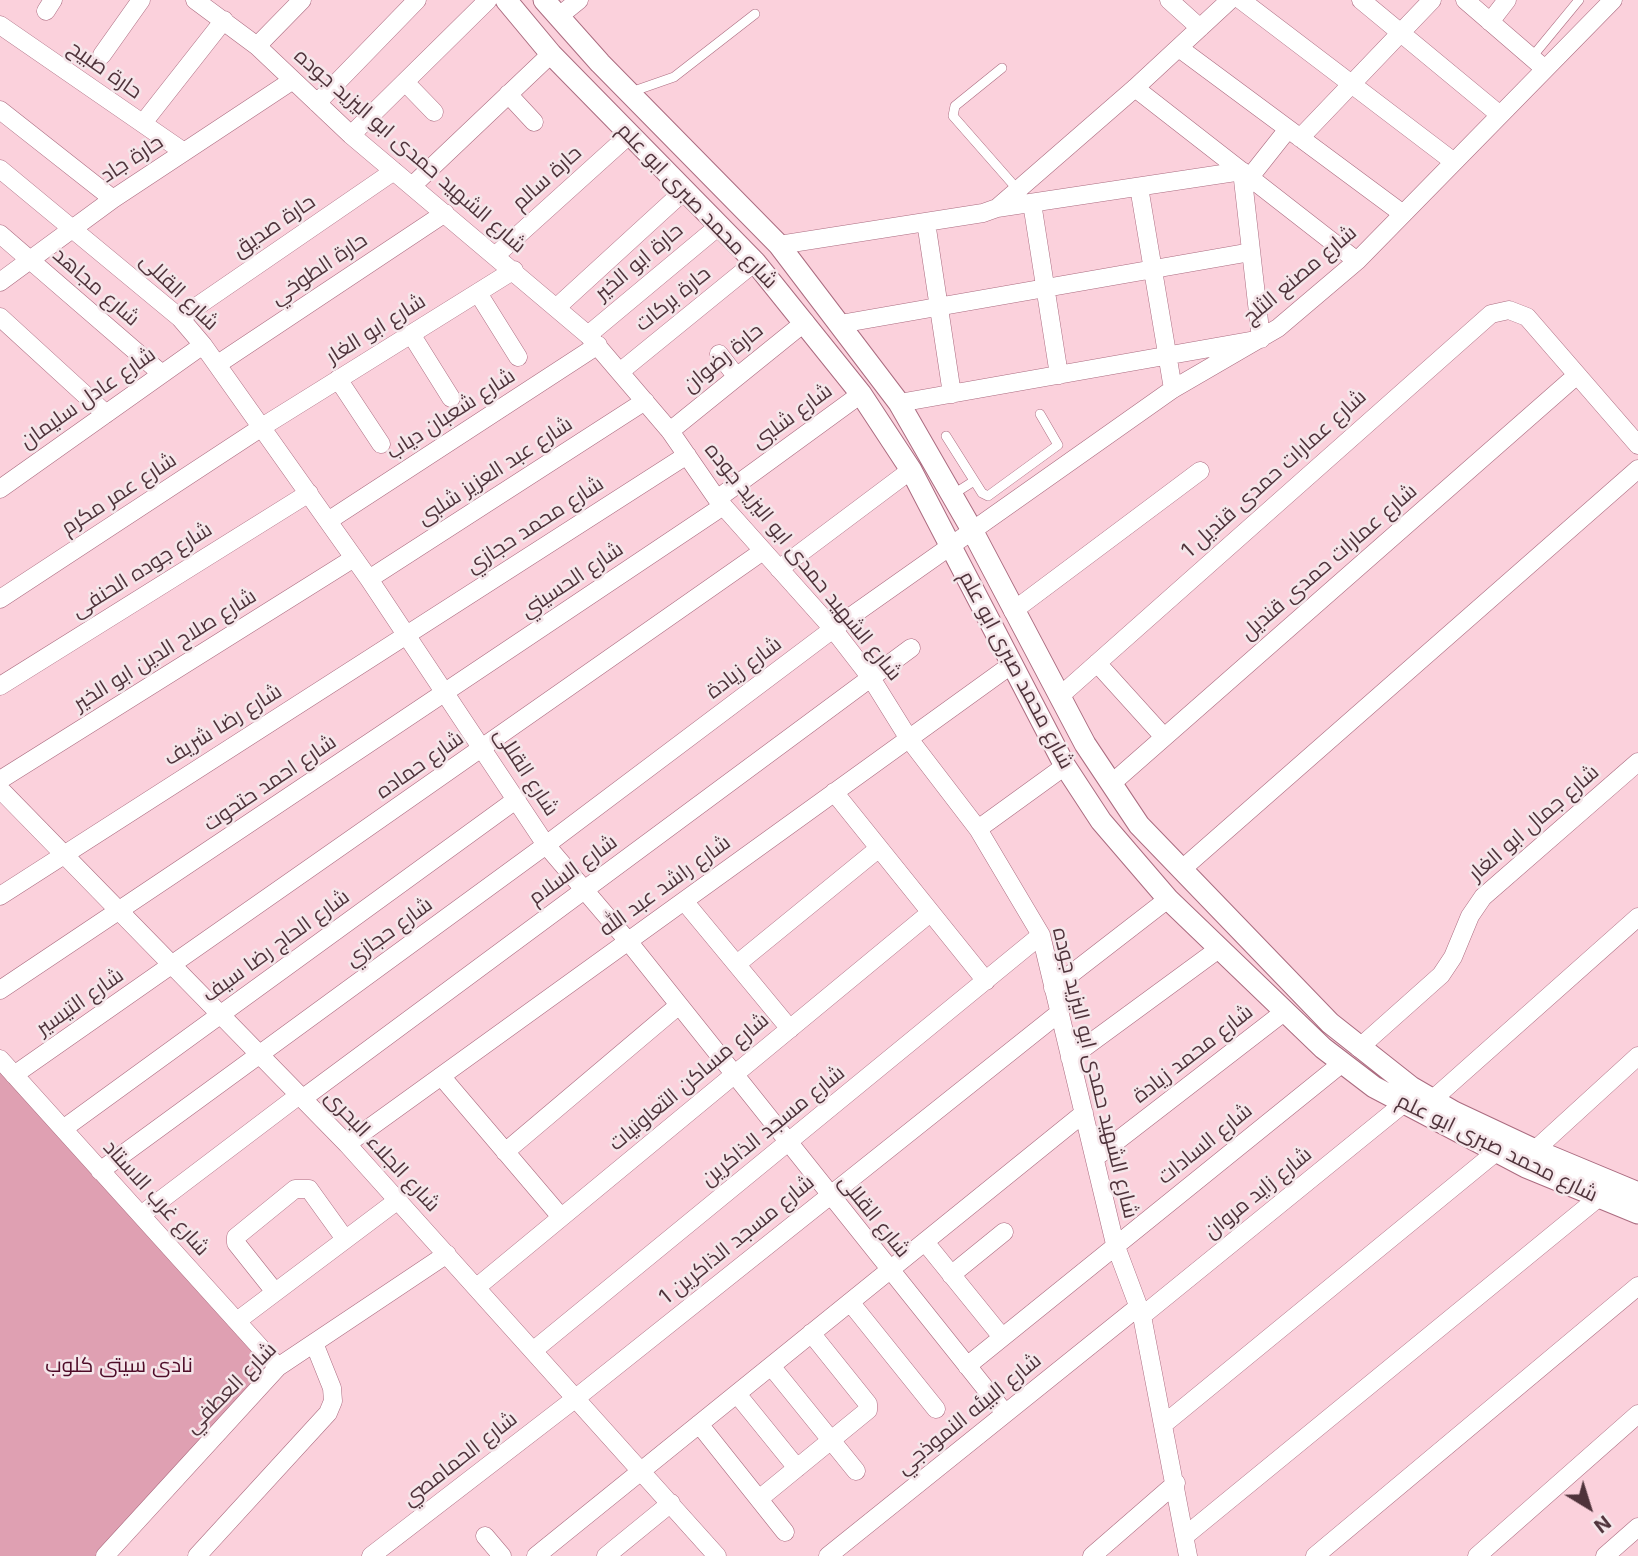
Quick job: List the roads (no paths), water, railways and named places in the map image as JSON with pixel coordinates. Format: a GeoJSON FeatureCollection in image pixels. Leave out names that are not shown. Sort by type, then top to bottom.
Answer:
{"type":"FeatureCollection","features":[{"type":"Feature","properties":{"kind":"street"},"geometry":{"type":"LineString","coordinates":[[102,55],[141,0]]}},
{"type":"Feature","properties":{"kind":"street"},"geometry":{"type":"LineString","coordinates":[[257,46],[302,0]]}},
{"type":"Feature","properties":{"kind":"street"},"geometry":{"type":"LineString","coordinates":[[317,103],[417,0]]}},
{"type":"Feature","properties":{"kind":"street"},"geometry":{"type":"LineString","coordinates":[[351,135],[488,0]]}},
{"type":"Feature","properties":{"kind":"street","name":"شارع محمد صبرى ابو علم"},"geometry":{"type":"LineString","coordinates":[[506,0],[551,54],[755,262],[805,321],[860,394],[911,470],[1065,766],[1101,821],[1168,899],[1341,1064],[1403,1104],[1496,1152],[1638,1213]]}},
{"type":"Feature","properties":{"kind":"street","name":"شارع محمد صبرى ابو علم"},"geometry":{"type":"LineString","coordinates":[[544,0],[629,93],[779,246],[899,403],[972,530],[1060,696],[1111,784],[1139,825],[1359,1048],[1433,1100],[1535,1150],[1636,1189]]}},
{"type":"Feature","properties":{"kind":"street"},"geometry":{"type":"LineString","coordinates":[[558,17],[579,0]]}},
{"type":"Feature","properties":{"kind":"street"},"geometry":{"type":"LineString","coordinates":[[1169,0],[1200,28]]}},
{"type":"Feature","properties":{"kind":"street"},"geometry":{"type":"LineString","coordinates":[[1026,197],[1135,88],[1230,0]]}},
{"type":"Feature","properties":{"kind":"street"},"geometry":{"type":"LineString","coordinates":[[1241,0],[1454,162]]}},
{"type":"Feature","properties":{"kind":"street"},"geometry":{"type":"LineString","coordinates":[[1361,0],[1500,115]]}},
{"type":"Feature","properties":{"kind":"street"},"geometry":{"type":"LineString","coordinates":[[779,246],[997,208],[1026,197],[1246,174],[1352,84],[1432,0]]}},
{"type":"Feature","properties":{"kind":"street"},"geometry":{"type":"LineString","coordinates":[[1465,0],[1539,63]]}},
{"type":"Feature","properties":{"kind":"street"},"geometry":{"type":"LineString","coordinates":[[1490,22],[1507,0]]}},
{"type":"Feature","properties":{"kind":"street","name":"شارع مصنع الثلج"},"geometry":{"type":"LineString","coordinates":[[972,530],[1173,389],[1261,339],[1357,261],[1500,115],[1539,63],[1613,0]]}},
{"type":"Feature","properties":{"kind":"street","name":"شارع الشهيد حمدى ابو اليزيد جوده"},"geometry":{"type":"LineString","coordinates":[[205,3],[257,46],[351,135],[514,270],[593,340],[670,431],[720,503],[833,629],[871,678],[909,738],[978,829],[1041,935],[1115,1244],[1140,1312],[1176,1483],[1188,1556]]}},
{"type":"Feature","properties":{"kind":"street"},"geometry":{"type":"LineString","coordinates":[[143,123],[224,20]]}},
{"type":"Feature","properties":{"kind":"street","name":"حارة صبيح"},"geometry":{"type":"LineString","coordinates":[[0,25],[184,152]]}},
{"type":"Feature","properties":{"kind":"street"},"geometry":{"type":"LineString","coordinates":[[1179,48],[1403,214]]}},
{"type":"Feature","properties":{"kind":"street"},"geometry":{"type":"LineString","coordinates":[[412,186],[551,54]]}},
{"type":"Feature","properties":{"kind":"street","name":"حارة جاد"},"geometry":{"type":"LineString","coordinates":[[0,282],[113,199],[293,80]]}},
{"type":"Feature","properties":{"kind":"street"},"geometry":{"type":"LineString","coordinates":[[405,82],[434,112]]}},
{"type":"Feature","properties":{"kind":"street"},"geometry":{"type":"LineString","coordinates":[[1135,88],[1357,261]]}},
{"type":"Feature","properties":{"kind":"street"},"geometry":{"type":"LineString","coordinates":[[509,94],[534,122]]}},
{"type":"Feature","properties":{"kind":"street"},"geometry":{"type":"LineString","coordinates":[[0,110],[113,199]]}},
{"type":"Feature","properties":{"kind":"street","name":"حارة سالم"},"geometry":{"type":"LineString","coordinates":[[496,256],[629,135]]}},
{"type":"Feature","properties":{"kind":"street","name":"شارع القللى"},"geometry":{"type":"LineString","coordinates":[[0,169],[180,318],[203,345],[447,692],[546,845],[628,941],[1005,1413]]}},
{"type":"Feature","properties":{"kind":"street","name":"حارة صديق"},"geometry":{"type":"LineString","coordinates":[[180,318],[394,171]]}},
{"type":"Feature","properties":{"kind":"street"},"geometry":{"type":"LineString","coordinates":[[899,403],[1261,339],[1246,174]]}},
{"type":"Feature","properties":{"kind":"street"},"geometry":{"type":"LineString","coordinates":[[1139,187],[1173,389]]}},
{"type":"Feature","properties":{"kind":"street"},"geometry":{"type":"LineString","coordinates":[[556,308],[685,190]]}},
{"type":"Feature","properties":{"kind":"street"},"geometry":{"type":"LineString","coordinates":[[1026,197],[1059,374]]}},
{"type":"Feature","properties":{"kind":"street","name":"حارة الطوخي"},"geometry":{"type":"LineString","coordinates":[[218,364],[445,213]]}},
{"type":"Feature","properties":{"kind":"street"},"geometry":{"type":"LineString","coordinates":[[926,222],[952,394]]}},
{"type":"Feature","properties":{"kind":"street","name":"حارة ابو الخير"},"geometry":{"type":"LineString","coordinates":[[593,340],[720,225]]}},
{"type":"Feature","properties":{"kind":"street","name":"شارع مجاهد"},"geometry":{"type":"LineString","coordinates":[[0,233],[162,374]]}},
{"type":"Feature","properties":{"kind":"street"},"geometry":{"type":"LineString","coordinates":[[840,324],[1251,252]]}},
{"type":"Feature","properties":{"kind":"street","name":"حارة بركات"},"geometry":{"type":"LineString","coordinates":[[621,371],[755,262]]}},
{"type":"Feature","properties":{"kind":"street","name":"شارع ابو الغار"},"geometry":{"type":"LineString","coordinates":[[262,427],[514,270]]}},
{"type":"Feature","properties":{"kind":"street"},"geometry":{"type":"LineString","coordinates":[[478,293],[518,357]]}},
{"type":"Feature","properties":{"kind":"street","name":"شارع عمارات حمدى قنديل 1"},"geometry":{"type":"LineString","coordinates":[[1060,696],[1482,319],[1509,310],[1527,317],[1577,375]]}},
{"type":"Feature","properties":{"kind":"street"},"geometry":{"type":"LineString","coordinates":[[0,317],[106,414]]}},
{"type":"Feature","properties":{"kind":"street","name":"حارة رضوان"},"geometry":{"type":"LineString","coordinates":[[670,431],[805,321]]}},
{"type":"Feature","properties":{"kind":"street"},"geometry":{"type":"LineString","coordinates":[[411,334],[451,398]]}},
{"type":"Feature","properties":{"kind":"street","name":"شارع شعبان دياب"},"geometry":{"type":"LineString","coordinates":[[328,521],[593,340]]}},
{"type":"Feature","properties":{"kind":"street","name":"شارع عادل سليمان"},"geometry":{"type":"LineString","coordinates":[[2,483],[203,345]]}},
{"type":"Feature","properties":{"kind":"street"},"geometry":{"type":"LineString","coordinates":[[719,354],[736,376]]}},
{"type":"Feature","properties":{"kind":"street"},"geometry":{"type":"LineString","coordinates":[[1577,375],[1638,445]]}},
{"type":"Feature","properties":{"kind":"street","name":"شارع عمارات حمدى قنديل"},"geometry":{"type":"LineString","coordinates":[[1111,784],[1577,375]]}},
{"type":"Feature","properties":{"kind":"street"},"geometry":{"type":"LineString","coordinates":[[338,379],[381,443]]}},
{"type":"Feature","properties":{"kind":"street","name":"شارع شلبى"},"geometry":{"type":"LineString","coordinates":[[720,503],[860,394]]}},
{"type":"Feature","properties":{"kind":"street","name":"شارع عبد العزيز شلبى"},"geometry":{"type":"LineString","coordinates":[[369,579],[645,401]]}},
{"type":"Feature","properties":{"kind":"street","name":"شارع عمر مكرم"},"geometry":{"type":"LineString","coordinates":[[0,599],[262,427]]}},
{"type":"Feature","properties":{"kind":"street","name":"شارع محمد حجازي"},"geometry":{"type":"LineString","coordinates":[[407,635],[687,454]]}},
{"type":"Feature","properties":{"kind":"street"},"geometry":{"type":"LineString","coordinates":[[1181,870],[1638,469]]}},
{"type":"Feature","properties":{"kind":"street"},"geometry":{"type":"LineString","coordinates":[[779,569],[911,470]]}},
{"type":"Feature","properties":{"kind":"street"},"geometry":{"type":"LineString","coordinates":[[1013,611],[1200,471]]}},
{"type":"Feature","properties":{"kind":"street","name":"شارع جوده الحنفى"},"geometry":{"type":"LineString","coordinates":[[0,685],[309,493]]}},
{"type":"Feature","properties":{"kind":"street","name":"شارع الحسيني"},"geometry":{"type":"LineString","coordinates":[[447,692],[720,503]]}},
{"type":"Feature","properties":{"kind":"street","name":"شارع زيادة"},"geometry":{"type":"LineString","coordinates":[[546,845],[833,629],[972,530]]}},
{"type":"Feature","properties":{"kind":"street","name":"شارع حماده"},"geometry":{"type":"LineString","coordinates":[[171,966],[763,551]]}},
{"type":"Feature","properties":{"kind":"street","name":"شارع صلاح الدين ابو الخير"},"geometry":{"type":"LineString","coordinates":[[0,780],[355,558]]}},
{"type":"Feature","properties":{"kind":"street","name":"شارع رضا شريف"},"geometry":{"type":"LineString","coordinates":[[0,896],[63,853],[407,635]]}},
{"type":"Feature","properties":{"kind":"street","name":"شارع السلام"},"geometry":{"type":"LineString","coordinates":[[141,1215],[911,648]]}},
{"type":"Feature","properties":{"kind":"street"},"geometry":{"type":"LineString","coordinates":[[1097,663],[1164,737]]}},
{"type":"Feature","properties":{"kind":"street","name":"شارع راشد عبد الله"},"geometry":{"type":"LineString","coordinates":[[347,1144],[1011,665]]}},
{"type":"Feature","properties":{"kind":"street","name":"شارع احمد حتحوت"},"geometry":{"type":"LineString","coordinates":[[0,990],[447,692]]}},
{"type":"Feature","properties":{"kind":"street","name":"شارع جمال ابو الغار"},"geometry":{"type":"LineString","coordinates":[[1359,1048],[1441,975],[1470,916],[1483,897],[1638,762]]}},
{"type":"Feature","properties":{"kind":"street"},"geometry":{"type":"LineString","coordinates":[[978,829],[1065,766]]}},
{"type":"Feature","properties":{"kind":"street","name":"شارع الجلاء البحرى"},"geometry":{"type":"LineString","coordinates":[[0,789],[347,1144],[718,1556]]}},
{"type":"Feature","properties":{"kind":"street"},"geometry":{"type":"LineString","coordinates":[[834,792],[986,981]]}},
{"type":"Feature","properties":{"kind":"street","name":"شارع الحاج رضا سيف"},"geometry":{"type":"LineString","coordinates":[[63,1129],[517,799]]}},
{"type":"Feature","properties":{"kind":"street"},"geometry":{"type":"LineString","coordinates":[[0,813],[25,814]]}},
{"type":"Feature","properties":{"kind":"street","name":"شارع حجازي"},"geometry":{"type":"LineString","coordinates":[[100,1171],[546,845]]}},
{"type":"Feature","properties":{"kind":"street"},"geometry":{"type":"LineString","coordinates":[[737,964],[878,849]]}},
{"type":"Feature","properties":{"kind":"street"},"geometry":{"type":"LineString","coordinates":[[1052,988],[1168,899]]}},
{"type":"Feature","properties":{"kind":"street"},"geometry":{"type":"LineString","coordinates":[[684,901],[790,1029]]}},
{"type":"Feature","properties":{"kind":"street","name":"شارع مساكن التعاونيات"},"geometry":{"type":"LineString","coordinates":[[477,1287],[930,913]]}},
{"type":"Feature","properties":{"kind":"street"},"geometry":{"type":"LineString","coordinates":[[1433,1100],[1638,917]]}},
{"type":"Feature","properties":{"kind":"street","name":"شارع مسجد الذاكرين"},"geometry":{"type":"LineString","coordinates":[[534,1350],[1041,935]]}},
{"type":"Feature","properties":{"kind":"street"},"geometry":{"type":"LineString","coordinates":[[1070,1058],[1220,947]]}},
{"type":"Feature","properties":{"kind":"street","name":"شارع التيسير"},"geometry":{"type":"LineString","coordinates":[[14,1075],[171,966]]}},
{"type":"Feature","properties":{"kind":"street"},"geometry":{"type":"LineString","coordinates":[[505,1152],[679,1005]]}},
{"type":"Feature","properties":{"kind":"street","name":"شارع محمد زيادة"},"geometry":{"type":"LineString","coordinates":[[1095,1158],[1284,1012]]}},
{"type":"Feature","properties":{"kind":"street","name":"شارع مسجد الذاكرين 1"},"geometry":{"type":"LineString","coordinates":[[576,1398],[1059,1013]]}},
{"type":"Feature","properties":{"kind":"street"},"geometry":{"type":"LineString","coordinates":[[1535,1150],[1638,1056]]}},
{"type":"Feature","properties":{"kind":"street","name":"شارع غرب الاستاد"},"geometry":{"type":"LineString","coordinates":[[0,1059],[278,1367]]}},
{"type":"Feature","properties":{"kind":"street","name":"شارع السادات"},"geometry":{"type":"LineString","coordinates":[[967,1366],[1341,1064]]}},
{"type":"Feature","properties":{"kind":"street"},"geometry":{"type":"LineString","coordinates":[[440,1076],[561,1217]]}},
{"type":"Feature","properties":{"kind":"street","name":"شارع زايد مروان"},"geometry":{"type":"LineString","coordinates":[[1140,1312],[1403,1104]]}},
{"type":"Feature","properties":{"kind":"street"},"geometry":{"type":"LineString","coordinates":[[536,1556],[1084,1113]]}},
{"type":"Feature","properties":{"kind":"street"},"geometry":{"type":"LineString","coordinates":[[1164,1424],[1496,1152]]}},
{"type":"Feature","properties":{"kind":"street"},"geometry":{"type":"LineString","coordinates":[[275,1292],[236,1243],[236,1237],[295,1189],[309,1189],[345,1239]]}},
{"type":"Feature","properties":{"kind":"street"},"geometry":{"type":"LineString","coordinates":[[1185,1536],[1598,1198]]}},
{"type":"Feature","properties":{"kind":"street"},"geometry":{"type":"LineString","coordinates":[[237,1321],[398,1200]]}},
{"type":"Feature","properties":{"kind":"street"},"geometry":{"type":"LineString","coordinates":[[951,1275],[1004,1232]]}},
{"type":"Feature","properties":{"kind":"street"},"geometry":{"type":"LineString","coordinates":[[925,1242],[1002,1337]]}},
{"type":"Feature","properties":{"kind":"street","name":"شارع العطفي"},"geometry":{"type":"LineString","coordinates":[[111,1554],[278,1367],[447,1254]]}},
{"type":"Feature","properties":{"kind":"street"},"geometry":{"type":"LineString","coordinates":[[1315,1556],[1638,1286]]}},
{"type":"Feature","properties":{"kind":"street"},"geometry":{"type":"LineString","coordinates":[[850,1302],[936,1409]]}},
{"type":"Feature","properties":{"kind":"street","name":"شارع البيئه النموذجي"},"geometry":{"type":"LineString","coordinates":[[828,1556],[1005,1413],[1140,1312]]}},
{"type":"Feature","properties":{"kind":"street"},"geometry":{"type":"LineString","coordinates":[[759,1499],[866,1412],[868,1404],[811,1333]]}},
{"type":"Feature","properties":{"kind":"street"},"geometry":{"type":"LineString","coordinates":[[197,1556],[328,1413],[333,1401],[332,1388],[314,1343]]}},
{"type":"Feature","properties":{"kind":"street"},"geometry":{"type":"LineString","coordinates":[[771,1366],[856,1471]]}},
{"type":"Feature","properties":{"kind":"street"},"geometry":{"type":"LineString","coordinates":[[737,1394],[797,1468]]}},
{"type":"Feature","properties":{"kind":"street","name":"شارع الحمامصي"},"geometry":{"type":"LineString","coordinates":[[371,1556],[576,1398]]}},
{"type":"Feature","properties":{"kind":"street"},"geometry":{"type":"LineString","coordinates":[[1477,1556],[1638,1414]]}},
{"type":"Feature","properties":{"kind":"street"},"geometry":{"type":"LineString","coordinates":[[699,1424],[785,1532]]}},
{"type":"Feature","properties":{"kind":"street"},"geometry":{"type":"LineString","coordinates":[[1092,1556],[1176,1483]]}},
{"type":"Feature","properties":{"kind":"street"},"geometry":{"type":"LineString","coordinates":[[606,1556],[671,1503]]}},
{"type":"Feature","properties":{"kind":"street"},"geometry":{"type":"LineString","coordinates":[[1605,1556],[1638,1527]]}},
{"type":"Feature","properties":{"kind":"street"},"geometry":{"type":"LineString","coordinates":[[485,1536],[502,1556]]}},
{"type":"Feature","properties":{"kind":"lane"},"geometry":{"type":"LineString","coordinates":[[1539,63],[1579,0]]}},
{"type":"Feature","properties":{"kind":"lane"},"geometry":{"type":"LineString","coordinates":[[629,93],[674,77],[755,14]]}},
{"type":"Feature","properties":{"kind":"lane"},"geometry":{"type":"LineString","coordinates":[[1002,68],[955,106],[953,116],[1026,197]]}},
{"type":"Feature","properties":{"kind":"lane"},"geometry":{"type":"LineString","coordinates":[[946,436],[984,496],[991,495],[1056,447],[1057,439],[1040,414]]}},
{"type":"Feature","properties":{"kind":"lane"},"geometry":{"type":"LineString","coordinates":[[952,495],[974,481]]}},
{"type":"Feature","properties":{"kind":"park label","name":"نادى سيتى كلوب"},"geometry":{"type":"Point","coordinates":[119,1366]}}]}
